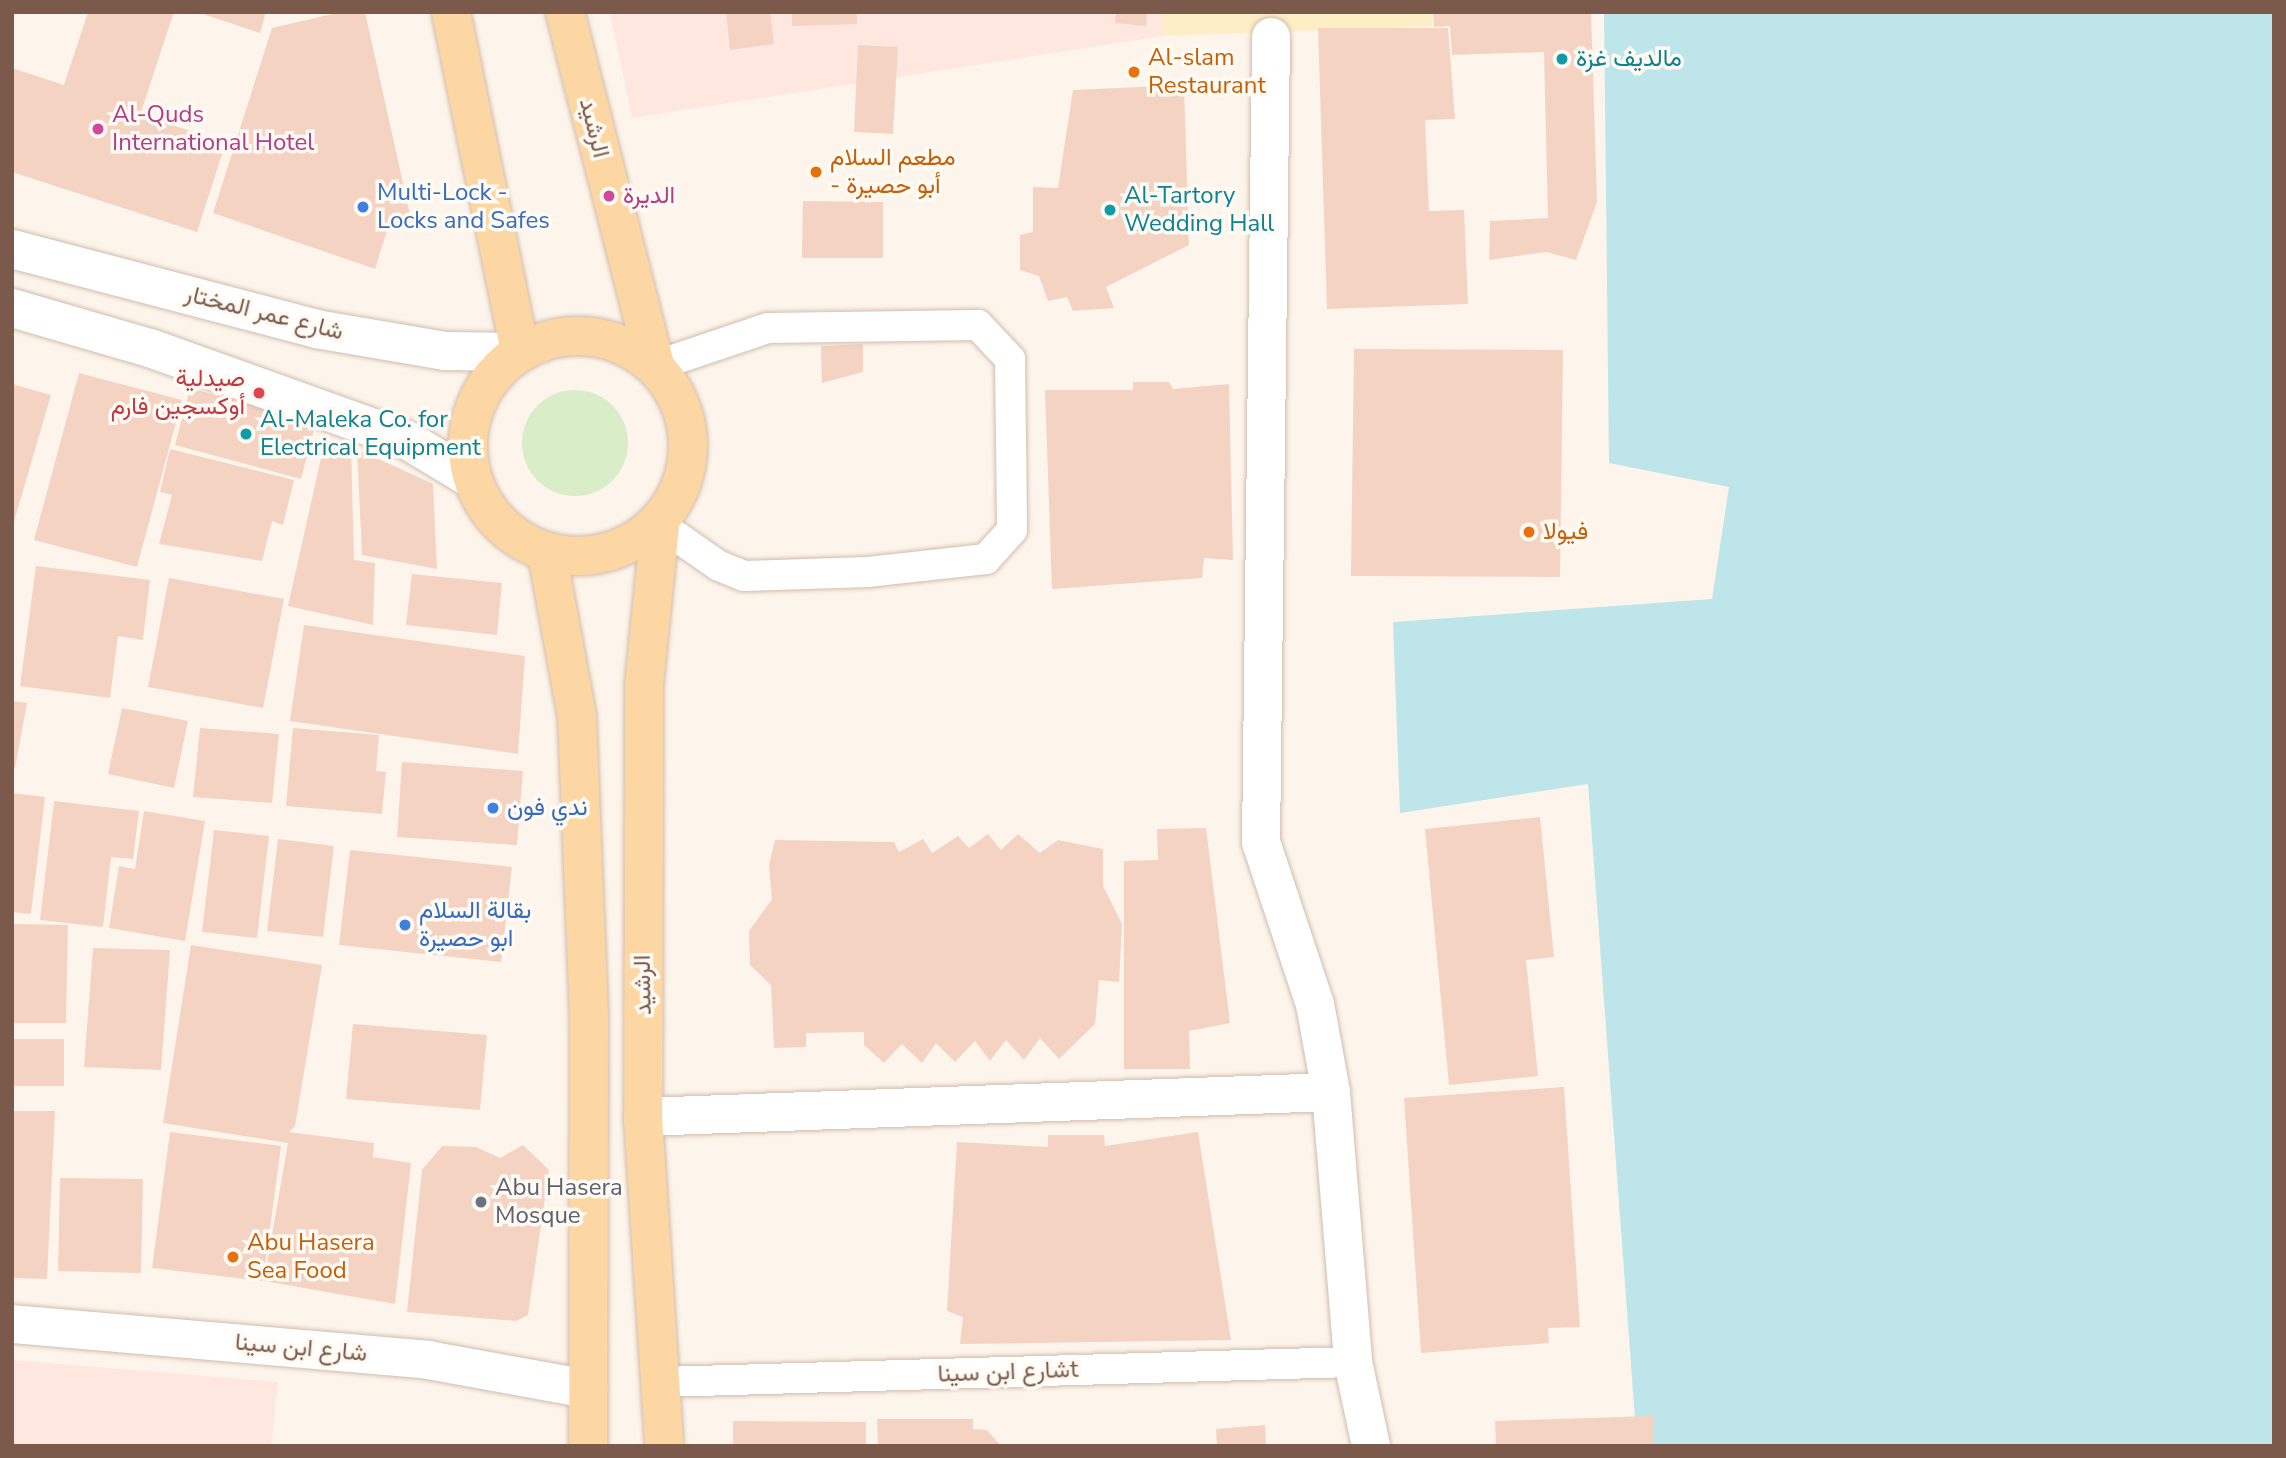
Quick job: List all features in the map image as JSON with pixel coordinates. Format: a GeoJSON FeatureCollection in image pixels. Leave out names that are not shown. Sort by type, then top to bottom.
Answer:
{"type":"FeatureCollection","features":[{"type":"Feature","properties":{"kind":"main road"},"geometry":{"type":"LineString","coordinates":[[451,12],[520,352]]}},
{"type":"Feature","properties":{"kind":"main road","name":"الرشيد"},"geometry":{"type":"LineString","coordinates":[[565,12],[655,366]]}},
{"type":"Feature","properties":{"kind":"main road"},"geometry":{"type":"LineString","coordinates":[[590,335],[625,345],[655,366],[677,396],[688,430],[687,467],[660,525],[620,549],[583,556],[547,552],[514,537],[489,511],[472,479],[467,443],[475,408],[493,376],[520,352],[554,338],[590,335]]}},
{"type":"Feature","properties":{"kind":"main road","name":"الرشيد"},"geometry":{"type":"LineString","coordinates":[[660,525],[644,686],[643,1117],[664,1446]]}},
{"type":"Feature","properties":{"kind":"main road"},"geometry":{"type":"LineString","coordinates":[[547,552],[577,717],[589,1017],[588,1446]]}},
{"type":"Feature","properties":{"kind":"street"},"geometry":{"type":"LineString","coordinates":[[1271,37],[1261,842],[1315,1003],[1331,1093],[1353,1362],[1371,1446]]}},
{"type":"Feature","properties":{"kind":"street","name":"شارع عمر المختار"},"geometry":{"type":"LineString","coordinates":[[12,249],[316,329],[445,351],[520,352]]}},
{"type":"Feature","properties":{"kind":"street"},"geometry":{"type":"LineString","coordinates":[[12,308],[150,348],[407,440],[472,479]]}},
{"type":"Feature","properties":{"kind":"street"},"geometry":{"type":"LineString","coordinates":[[643,1117],[1331,1093]]}},
{"type":"Feature","properties":{"kind":"street","name":"شارع ابن سينا"},"geometry":{"type":"LineString","coordinates":[[12,1324],[428,1360],[588,1389]]}},
{"type":"Feature","properties":{"kind":"lane"},"geometry":{"type":"LineString","coordinates":[[655,366],[768,328],[978,325],[1010,359],[1012,530],[986,559],[869,572],[744,576],[719,566],[660,525]]}},
{"type":"Feature","properties":{"kind":"lane","name":"شارع ابن سيناt"},"geometry":{"type":"LineString","coordinates":[[662,1382],[1353,1362]]}},
{"type":"Feature","properties":{"kind":"shaded area"},"geometry":{"type":"Polygon","coordinates":[[[610,12],[1163,12],[1163,36],[632,118],[610,12]]]}},
{"type":"Feature","properties":{"kind":"shaded area"},"geometry":{"type":"Polygon","coordinates":[[[12,1360],[278,1382],[271,1446],[12,1446],[12,1360]]]}},
{"type":"Feature","properties":{"kind":"green space"},"geometry":{"type":"Polygon","coordinates":[[[575,390],[595,394],[613,405],[624,423],[628,443],[624,463],[613,481],[595,492],[575,496],[555,492],[537,481],[526,463],[522,443],[526,423],[537,405],[555,394],[575,390]]]}},
{"type":"Feature","properties":{"kind":"sand"},"geometry":{"type":"Polygon","coordinates":[[[1163,12],[1433,12],[1432,26],[1163,36],[1163,12]]]}},
{"type":"Feature","properties":{"kind":"water"},"geometry":{"type":"Polygon","coordinates":[[[1604,12],[2274,12],[2274,1446],[1637,1446],[1588,784],[1400,813],[1393,622],[1712,599],[1729,487],[1609,463],[1604,12]]]}},
{"type":"Feature","properties":{"kind":"building","name":"Al-Quds International Hotel"},"geometry":{"type":"Polygon","coordinates":[[[88,12],[174,12],[140,115],[226,142],[197,232],[12,172],[12,68],[64,85],[88,12]]]}},
{"type":"Feature","properties":{"kind":"building","name":"Al-Quds International Hotel"},"geometry":{"type":"Polygon","coordinates":[[[197,12],[266,12],[260,33],[197,12]]]}},
{"type":"Feature","properties":{"kind":"building"},"geometry":{"type":"Polygon","coordinates":[[[341,12],[365,12],[413,228],[389,224],[375,269],[213,213],[272,28],[341,12]]]}},
{"type":"Feature","properties":{"kind":"building"},"geometry":{"type":"Polygon","coordinates":[[[726,12],[770,12],[774,44],[730,50],[726,12]]]}},
{"type":"Feature","properties":{"kind":"building"},"geometry":{"type":"Polygon","coordinates":[[[792,12],[857,12],[857,24],[792,26],[792,12]]]}},
{"type":"Feature","properties":{"kind":"building"},"geometry":{"type":"Polygon","coordinates":[[[1116,12],[1147,12],[1146,26],[1115,23],[1116,12]]]}},
{"type":"Feature","properties":{"kind":"building"},"geometry":{"type":"Polygon","coordinates":[[[1433,12],[1591,12],[1597,202],[1576,260],[1546,252],[1489,260],[1490,221],[1548,218],[1544,52],[1452,55],[1450,26],[1434,27],[1433,12]]]}},
{"type":"Feature","properties":{"kind":"building"},"geometry":{"type":"Polygon","coordinates":[[[1318,28],[1448,28],[1455,119],[1425,120],[1429,211],[1464,210],[1468,304],[1327,309],[1318,28]]]}},
{"type":"Feature","properties":{"kind":"building"},"geometry":{"type":"Polygon","coordinates":[[[858,45],[898,47],[893,134],[854,132],[858,45]]]}},
{"type":"Feature","properties":{"kind":"building","name":"Al-Tartory Wedding Hall"},"geometry":{"type":"Polygon","coordinates":[[[1184,85],[1189,245],[1106,287],[1114,308],[1073,311],[1067,297],[1048,301],[1039,276],[1020,270],[1020,235],[1033,232],[1033,187],[1058,188],[1073,90],[1184,85]]]}},
{"type":"Feature","properties":{"kind":"building"},"geometry":{"type":"Polygon","coordinates":[[[803,201],[883,202],[883,258],[802,258],[803,201]]]}},
{"type":"Feature","properties":{"kind":"building"},"geometry":{"type":"Polygon","coordinates":[[[863,344],[863,372],[822,383],[821,346],[863,344]]]}},
{"type":"Feature","properties":{"kind":"building"},"geometry":{"type":"Polygon","coordinates":[[[1354,349],[1563,350],[1560,577],[1351,576],[1354,349]]]}},
{"type":"Feature","properties":{"kind":"building"},"geometry":{"type":"Polygon","coordinates":[[[79,373],[182,400],[137,567],[34,540],[79,373]]]}},
{"type":"Feature","properties":{"kind":"building"},"geometry":{"type":"Polygon","coordinates":[[[1133,382],[1169,382],[1173,389],[1229,384],[1233,560],[1204,558],[1202,578],[1052,589],[1045,390],[1133,390],[1133,382]]]}},
{"type":"Feature","properties":{"kind":"building"},"geometry":{"type":"Polygon","coordinates":[[[12,384],[51,395],[13,525],[12,525],[12,384]]]}},
{"type":"Feature","properties":{"kind":"building","name":"Al-Maleka Co. for Electrical Equipment"},"geometry":{"type":"Polygon","coordinates":[[[190,388],[316,423],[301,479],[175,445],[190,388]]]}},
{"type":"Feature","properties":{"kind":"building"},"geometry":{"type":"Polygon","coordinates":[[[325,440],[351,447],[354,560],[375,563],[373,625],[288,606],[325,440]]]}},
{"type":"Feature","properties":{"kind":"building"},"geometry":{"type":"Polygon","coordinates":[[[170,449],[294,480],[283,525],[272,521],[262,561],[159,544],[172,495],[160,492],[170,449]]]}},
{"type":"Feature","properties":{"kind":"building"},"geometry":{"type":"Polygon","coordinates":[[[357,449],[433,484],[437,569],[362,555],[357,449]]]}},
{"type":"Feature","properties":{"kind":"building"},"geometry":{"type":"Polygon","coordinates":[[[36,566],[150,580],[143,640],[118,636],[110,698],[20,686],[36,566]]]}},
{"type":"Feature","properties":{"kind":"building"},"geometry":{"type":"Polygon","coordinates":[[[412,574],[502,583],[497,635],[406,625],[412,574]]]}},
{"type":"Feature","properties":{"kind":"building"},"geometry":{"type":"Polygon","coordinates":[[[169,578],[284,599],[263,708],[148,687],[169,578]]]}},
{"type":"Feature","properties":{"kind":"building"},"geometry":{"type":"Polygon","coordinates":[[[304,625],[525,656],[518,754],[290,721],[304,625]]]}},
{"type":"Feature","properties":{"kind":"building"},"geometry":{"type":"Polygon","coordinates":[[[12,701],[27,703],[15,768],[12,767],[12,701]]]}},
{"type":"Feature","properties":{"kind":"building"},"geometry":{"type":"Polygon","coordinates":[[[122,708],[188,721],[174,788],[108,774],[122,708]]]}},
{"type":"Feature","properties":{"kind":"building"},"geometry":{"type":"Polygon","coordinates":[[[200,728],[279,734],[272,803],[193,797],[200,728]]]}},
{"type":"Feature","properties":{"kind":"building"},"geometry":{"type":"Polygon","coordinates":[[[293,728],[379,735],[376,771],[386,772],[382,814],[286,806],[293,728]]]}},
{"type":"Feature","properties":{"kind":"building"},"geometry":{"type":"Polygon","coordinates":[[[402,762],[523,771],[517,845],[397,837],[402,762]]]}},
{"type":"Feature","properties":{"kind":"building"},"geometry":{"type":"Polygon","coordinates":[[[12,793],[45,797],[31,914],[12,912],[12,793]]]}},
{"type":"Feature","properties":{"kind":"building"},"geometry":{"type":"Polygon","coordinates":[[[54,801],[139,811],[133,859],[111,857],[103,927],[40,920],[54,801]]]}},
{"type":"Feature","properties":{"kind":"building"},"geometry":{"type":"Polygon","coordinates":[[[144,811],[205,821],[185,941],[109,928],[119,866],[135,869],[144,811]]]}},
{"type":"Feature","properties":{"kind":"building"},"geometry":{"type":"Polygon","coordinates":[[[1540,817],[1554,957],[1526,960],[1538,1076],[1449,1085],[1425,829],[1540,817]]]}},
{"type":"Feature","properties":{"kind":"building"},"geometry":{"type":"Polygon","coordinates":[[[1206,828],[1230,1023],[1189,1031],[1190,1069],[1124,1069],[1124,861],[1158,860],[1157,829],[1206,828]]]}},
{"type":"Feature","properties":{"kind":"building"},"geometry":{"type":"Polygon","coordinates":[[[214,830],[269,836],[257,938],[202,932],[214,830]]]}},
{"type":"Feature","properties":{"kind":"building"},"geometry":{"type":"Polygon","coordinates":[[[988,834],[1001,850],[1018,834],[1040,853],[1058,840],[1103,849],[1103,886],[1122,924],[1119,982],[1099,980],[1095,1024],[1059,1059],[1040,1038],[1024,1060],[1006,1040],[990,1061],[975,1041],[955,1062],[936,1043],[922,1063],[902,1044],[884,1063],[864,1045],[864,1032],[806,1033],[806,1047],[774,1048],[771,985],[750,965],[749,931],[772,899],[769,865],[775,840],[894,842],[899,852],[923,839],[932,853],[958,836],[969,848],[988,834]]]}},
{"type":"Feature","properties":{"kind":"building"},"geometry":{"type":"Polygon","coordinates":[[[278,839],[334,846],[323,937],[267,931],[278,839]]]}},
{"type":"Feature","properties":{"kind":"building"},"geometry":{"type":"Polygon","coordinates":[[[350,850],[512,867],[501,962],[339,945],[350,850]]]}},
{"type":"Feature","properties":{"kind":"building"},"geometry":{"type":"Polygon","coordinates":[[[14,924],[68,925],[66,1023],[12,1023],[14,924]]]}},
{"type":"Feature","properties":{"kind":"building"},"geometry":{"type":"Polygon","coordinates":[[[191,945],[322,965],[295,1126],[289,1132],[374,1143],[373,1157],[411,1163],[395,1304],[264,1281],[288,1143],[163,1123],[191,945]]]}},
{"type":"Feature","properties":{"kind":"building"},"geometry":{"type":"Polygon","coordinates":[[[93,948],[170,950],[161,1070],[84,1067],[93,948]]]}},
{"type":"Feature","properties":{"kind":"building"},"geometry":{"type":"Polygon","coordinates":[[[353,1024],[487,1035],[480,1110],[346,1099],[353,1024]]]}},
{"type":"Feature","properties":{"kind":"building"},"geometry":{"type":"Polygon","coordinates":[[[12,1039],[64,1039],[64,1086],[12,1086],[12,1039]]]}},
{"type":"Feature","properties":{"kind":"building"},"geometry":{"type":"Polygon","coordinates":[[[1564,1087],[1580,1327],[1548,1328],[1549,1343],[1421,1353],[1404,1098],[1564,1087]]]}},
{"type":"Feature","properties":{"kind":"building"},"geometry":{"type":"Polygon","coordinates":[[[12,1111],[55,1111],[47,1279],[12,1278],[12,1111]]]}},
{"type":"Feature","properties":{"kind":"building"},"geometry":{"type":"Polygon","coordinates":[[[170,1132],[281,1146],[263,1281],[152,1268],[170,1132]]]}},
{"type":"Feature","properties":{"kind":"building"},"geometry":{"type":"Polygon","coordinates":[[[1198,1132],[1231,1340],[960,1344],[963,1317],[947,1311],[957,1142],[1048,1147],[1048,1135],[1104,1135],[1105,1146],[1198,1132]]]}},
{"type":"Feature","properties":{"kind":"building","name":"Abu Hasera Mosque"},"geometry":{"type":"Polygon","coordinates":[[[523,1145],[549,1170],[528,1315],[516,1321],[407,1312],[422,1170],[442,1146],[476,1147],[500,1158],[523,1145]]]}},
{"type":"Feature","properties":{"kind":"building"},"geometry":{"type":"Polygon","coordinates":[[[60,1178],[143,1179],[141,1273],[58,1271],[60,1178]]]}},
{"type":"Feature","properties":{"kind":"building"},"geometry":{"type":"Polygon","coordinates":[[[1653,1416],[1654,1446],[1496,1446],[1495,1421],[1653,1416]]]}},
{"type":"Feature","properties":{"kind":"building"},"geometry":{"type":"Polygon","coordinates":[[[877,1419],[973,1419],[973,1429],[987,1430],[1001,1446],[878,1446],[877,1419]]]}},
{"type":"Feature","properties":{"kind":"building"},"geometry":{"type":"Polygon","coordinates":[[[733,1421],[866,1422],[866,1446],[733,1446],[733,1421]]]}},
{"type":"Feature","properties":{"kind":"building"},"geometry":{"type":"Polygon","coordinates":[[[1265,1425],[1266,1446],[1217,1446],[1216,1429],[1265,1425]]]}},
{"type":"Feature","properties":{"kind":"place","name":"مالديف غزة"},"geometry":{"type":"Point","coordinates":[1562,59]}},
{"type":"Feature","properties":{"kind":"place","name":"Al-slam Restaurant"},"geometry":{"type":"Point","coordinates":[1134,72]}},
{"type":"Feature","properties":{"kind":"place","name":"Al-Quds International Hotel"},"geometry":{"type":"Point","coordinates":[98,129]}},
{"type":"Feature","properties":{"kind":"place","name":"مطعم السلام - أبو حصيرة"},"geometry":{"type":"Point","coordinates":[816,172]}},
{"type":"Feature","properties":{"kind":"place","name":"الديرة"},"geometry":{"type":"Point","coordinates":[609,196]}},
{"type":"Feature","properties":{"kind":"place","name":"Multi-Lock - Locks and Safes"},"geometry":{"type":"Point","coordinates":[363,207]}},
{"type":"Feature","properties":{"kind":"place","name":"Al-Tartory Wedding Hall"},"geometry":{"type":"Point","coordinates":[1110,210]}},
{"type":"Feature","properties":{"kind":"place","name":"صيدلية أوكسجين فارم"},"geometry":{"type":"Point","coordinates":[259,393]}},
{"type":"Feature","properties":{"kind":"place","name":"Al-Maleka Co. for Electrical Equipment"},"geometry":{"type":"Point","coordinates":[246,434]}},
{"type":"Feature","properties":{"kind":"place","name":"فيولا"},"geometry":{"type":"Point","coordinates":[1529,532]}},
{"type":"Feature","properties":{"kind":"place","name":"ندي فون"},"geometry":{"type":"Point","coordinates":[493,808]}},
{"type":"Feature","properties":{"kind":"place","name":"بقالة السلام ابو حصيرة"},"geometry":{"type":"Point","coordinates":[405,925]}},
{"type":"Feature","properties":{"kind":"place","name":"Abu Hasera Mosque"},"geometry":{"type":"Point","coordinates":[481,1202]}},
{"type":"Feature","properties":{"kind":"place","name":"Abu Hasera Sea Food"},"geometry":{"type":"Point","coordinates":[233,1257]}}]}
